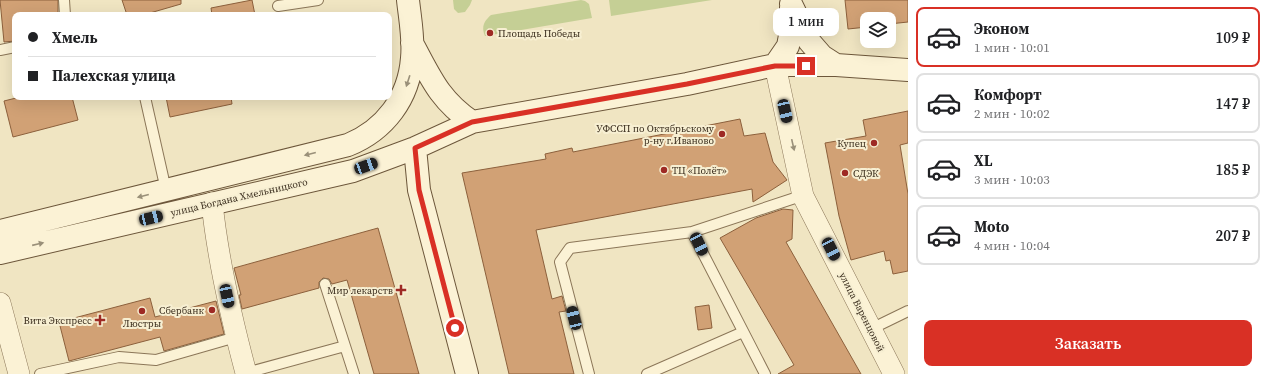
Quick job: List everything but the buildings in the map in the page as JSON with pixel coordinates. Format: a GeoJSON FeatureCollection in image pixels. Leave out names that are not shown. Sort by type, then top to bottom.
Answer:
{"type":"FeatureCollection","features":[{"type":"Feature","properties":{"kind":"main road"},"geometry":{"type":"LineString","coordinates":[[0,231],[348,145],[368,135],[381,126],[391,114],[406,86],[412,57],[408,0]]}},
{"type":"Feature","properties":{"kind":"main road"},"geometry":{"type":"LineString","coordinates":[[775,66],[788,46],[792,25],[791,2]]}},
{"type":"Feature","properties":{"kind":"main road"},"geometry":{"type":"LineString","coordinates":[[791,2],[809,42],[822,56],[836,66]]}},
{"type":"Feature","properties":{"kind":"main road"},"geometry":{"type":"LineString","coordinates":[[412,43],[439,92],[454,109],[472,122]]}},
{"type":"Feature","properties":{"kind":"main road","name":"улица Богдана Хмельницкого"},"geometry":{"type":"LineString","coordinates":[[0,253],[353,171],[415,148],[472,122],[687,84],[775,66],[836,66],[908,70]]}},
{"type":"Feature","properties":{"kind":"main road"},"geometry":{"type":"LineString","coordinates":[[415,148],[419,190],[467,374]]}},
{"type":"Feature","properties":{"kind":"street","name":"улица Варенцовой"},"geometry":{"type":"LineString","coordinates":[[775,66],[803,196],[894,374]]}},
{"type":"Feature","properties":{"kind":"street"},"geometry":{"type":"LineString","coordinates":[[212,203],[216,241],[236,337],[246,373]]}},
{"type":"Feature","properties":{"kind":"street"},"geometry":{"type":"LineString","coordinates":[[0,303],[19,374]]}},
{"type":"Feature","properties":{"kind":"lane"},"geometry":{"type":"LineString","coordinates":[[64,0],[66,12]]}},
{"type":"Feature","properties":{"kind":"lane"},"geometry":{"type":"LineString","coordinates":[[278,6],[318,0]]}},
{"type":"Feature","properties":{"kind":"lane"},"geometry":{"type":"LineString","coordinates":[[0,50],[12,48]]}},
{"type":"Feature","properties":{"kind":"lane"},"geometry":{"type":"LineString","coordinates":[[146,100],[166,190]]}},
{"type":"Feature","properties":{"kind":"lane"},"geometry":{"type":"LineString","coordinates":[[589,374],[560,262],[570,248],[692,232],[804,195]]}},
{"type":"Feature","properties":{"kind":"lane"},"geometry":{"type":"LineString","coordinates":[[692,232],[765,374]]}},
{"type":"Feature","properties":{"kind":"lane"},"geometry":{"type":"LineString","coordinates":[[324,284],[354,374]]}},
{"type":"Feature","properties":{"kind":"lane"},"geometry":{"type":"LineString","coordinates":[[871,330],[908,311]]}},
{"type":"Feature","properties":{"kind":"lane"},"geometry":{"type":"LineString","coordinates":[[647,374],[743,332]]}},
{"type":"Feature","properties":{"kind":"lane"},"geometry":{"type":"LineString","coordinates":[[40,374],[119,357],[156,360],[236,337]]}},
{"type":"Feature","properties":{"kind":"lane"},"geometry":{"type":"LineString","coordinates":[[246,373],[345,346]]}},
{"type":"Feature","properties":{"kind":"green space"},"geometry":{"type":"Polygon","coordinates":[[[453,0],[472,0],[465,12],[458,13],[454,9],[453,0]]]}},
{"type":"Feature","properties":{"kind":"green space"},"geometry":{"type":"Polygon","coordinates":[[[581,0],[589,4],[592,18],[485,36],[483,30],[484,24],[491,15],[581,0]]]}},
{"type":"Feature","properties":{"kind":"green space"},"geometry":{"type":"Polygon","coordinates":[[[609,0],[712,0],[611,16],[609,0]]]}},
{"type":"Feature","properties":{"kind":"place","name":"Площадь Победы"},"geometry":{"type":"Point","coordinates":[490,33]}},
{"type":"Feature","properties":{"kind":"place","name":"УФССП по Октябрьскому р-ну г.Иваново"},"geometry":{"type":"Point","coordinates":[722,134]}},
{"type":"Feature","properties":{"kind":"place","name":"Купец"},"geometry":{"type":"Point","coordinates":[874,143]}},
{"type":"Feature","properties":{"kind":"place","name":"ТЦ «Полёт»"},"geometry":{"type":"Point","coordinates":[664,170]}},
{"type":"Feature","properties":{"kind":"place","name":"СДЭК"},"geometry":{"type":"Point","coordinates":[845,173]}},
{"type":"Feature","properties":{"kind":"place","name":"Мир лекарств"},"geometry":{"type":"Point","coordinates":[401,290]}},
{"type":"Feature","properties":{"kind":"place","name":"Сбербанк"},"geometry":{"type":"Point","coordinates":[212,310]}},
{"type":"Feature","properties":{"kind":"place","name":"Люстры"},"geometry":{"type":"Point","coordinates":[142,311]}},
{"type":"Feature","properties":{"kind":"place","name":"Вита Экспресс"},"geometry":{"type":"Point","coordinates":[100,320]}},
{"type":"Feature","properties":{"kind":"route"},"geometry":{"type":"LineString","coordinates":[[455,328],[419,190],[415,148],[472,122],[687,84],[775,66],[806,66]]}}]}
